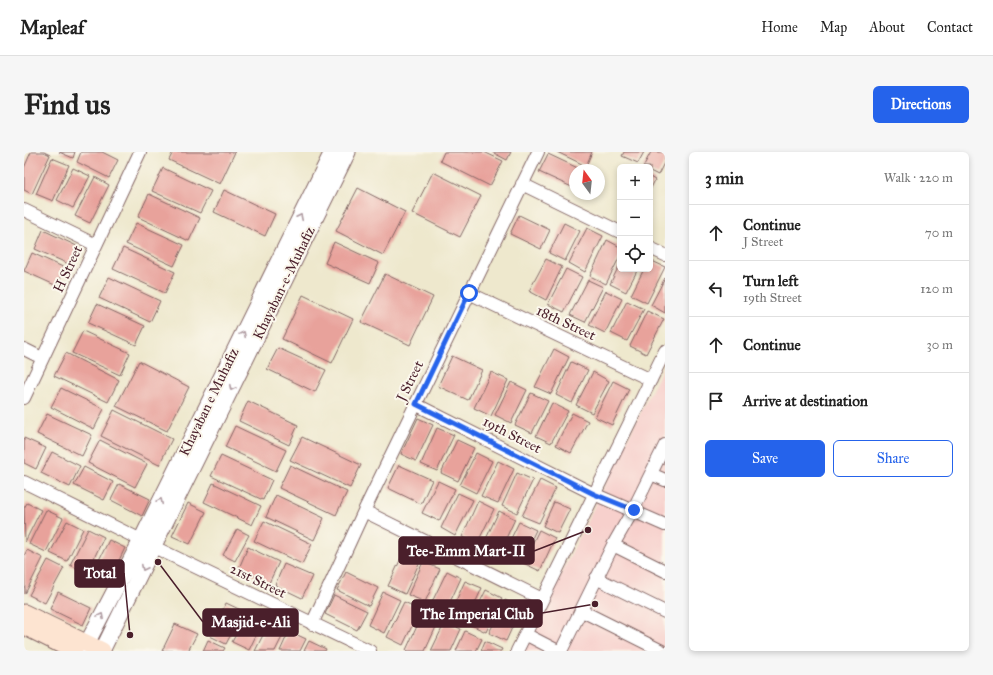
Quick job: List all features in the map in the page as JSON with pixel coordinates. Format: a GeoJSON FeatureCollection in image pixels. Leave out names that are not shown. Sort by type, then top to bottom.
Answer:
{"type":"FeatureCollection","features":[{"type":"Feature","properties":{"kind":"main road"},"geometry":{"type":"LineString","coordinates":[[24,613],[90,650]]}},
{"type":"Feature","properties":{"kind":"main road"},"geometry":{"type":"LineString","coordinates":[[24,626],[90,650]]}},
{"type":"Feature","properties":{"kind":"street","name":"H Street"},"geometry":{"type":"LineString","coordinates":[[24,398],[140,152]]}},
{"type":"Feature","properties":{"kind":"street","name":"Khayaban e Muhafiz"},"geometry":{"type":"LineString","coordinates":[[90,650],[141,540],[332,152]]}},
{"type":"Feature","properties":{"kind":"street","name":"Khayaban-e-Muhafiz"},"geometry":{"type":"LineString","coordinates":[[90,650],[154,547],[348,152]]}},
{"type":"Feature","properties":{"kind":"street","name":"J Street"},"geometry":{"type":"LineString","coordinates":[[312,624],[364,511],[538,152]]}},
{"type":"Feature","properties":{"kind":"street"},"geometry":{"type":"LineString","coordinates":[[522,184],[617,231]]}},
{"type":"Feature","properties":{"kind":"street"},"geometry":{"type":"LineString","coordinates":[[24,210],[96,245]]}},
{"type":"Feature","properties":{"kind":"street"},"geometry":{"type":"LineString","coordinates":[[653,249],[665,255]]}},
{"type":"Feature","properties":{"kind":"street","name":"18th Street"},"geometry":{"type":"LineString","coordinates":[[469,293],[651,380]]}},
{"type":"Feature","properties":{"kind":"street"},"geometry":{"type":"LineString","coordinates":[[24,349],[42,358]]}},
{"type":"Feature","properties":{"kind":"street"},"geometry":{"type":"LineString","coordinates":[[517,651],[665,351]]}},
{"type":"Feature","properties":{"kind":"street","name":"19th Street"},"geometry":{"type":"LineString","coordinates":[[416,404],[594,494],[634,510],[665,525]]}},
{"type":"Feature","properties":{"kind":"street"},"geometry":{"type":"LineString","coordinates":[[525,634],[560,651],[582,611],[596,578],[613,545],[634,510],[665,445]]}},
{"type":"Feature","properties":{"kind":"street"},"geometry":{"type":"LineString","coordinates":[[651,474],[665,480]]}},
{"type":"Feature","properties":{"kind":"street"},"geometry":{"type":"LineString","coordinates":[[24,482],[141,540]]}},
{"type":"Feature","properties":{"kind":"street"},"geometry":{"type":"LineString","coordinates":[[364,511],[542,599]]}},
{"type":"Feature","properties":{"kind":"street"},"geometry":{"type":"LineString","coordinates":[[613,545],[665,570]]}},
{"type":"Feature","properties":{"kind":"street","name":"21st Street"},"geometry":{"type":"LineString","coordinates":[[154,547],[370,651]]}},
{"type":"Feature","properties":{"kind":"street"},"geometry":{"type":"LineString","coordinates":[[596,578],[665,612]]}},
{"type":"Feature","properties":{"kind":"street"},"geometry":{"type":"LineString","coordinates":[[582,611],[662,651]]}},
{"type":"Feature","properties":{"kind":"shaded area"},"geometry":{"type":"Polygon","coordinates":[[[665,363],[665,651],[523,651],[665,363]]]}},
{"type":"Feature","properties":{"kind":"building"},"geometry":{"type":"Polygon","coordinates":[[[31,152],[44,152],[50,155],[32,194],[24,190],[24,168],[31,152]]]}},
{"type":"Feature","properties":{"kind":"building"},"geometry":{"type":"Polygon","coordinates":[[[59,152],[75,152],[73,158],[59,152]]]}},
{"type":"Feature","properties":{"kind":"building"},"geometry":{"type":"Polygon","coordinates":[[[81,152],[102,152],[118,160],[109,178],[77,162],[81,152]]]}},
{"type":"Feature","properties":{"kind":"building"},"geometry":{"type":"Polygon","coordinates":[[[173,152],[235,152],[220,184],[169,160],[173,152]]]}},
{"type":"Feature","properties":{"kind":"building"},"geometry":{"type":"Polygon","coordinates":[[[444,152],[484,152],[503,161],[490,186],[440,161],[444,152]]]}},
{"type":"Feature","properties":{"kind":"building"},"geometry":{"type":"Polygon","coordinates":[[[492,152],[511,152],[507,160],[492,152]]]}},
{"type":"Feature","properties":{"kind":"building"},"geometry":{"type":"Polygon","coordinates":[[[557,152],[592,152],[587,164],[582,164],[557,152]]]}},
{"type":"Feature","properties":{"kind":"building"},"geometry":{"type":"Polygon","coordinates":[[[624,152],[644,152],[638,163],[622,156],[624,152]]]}},
{"type":"Feature","properties":{"kind":"building"},"geometry":{"type":"Polygon","coordinates":[[[651,152],[665,152],[665,161],[658,175],[653,172],[653,164],[645,164],[651,152]]]}},
{"type":"Feature","properties":{"kind":"building"},"geometry":{"type":"Polygon","coordinates":[[[548,154],[569,164],[569,186],[539,172],[548,154]]]}},
{"type":"Feature","properties":{"kind":"building"},"geometry":{"type":"Polygon","coordinates":[[[52,158],[69,165],[53,201],[36,194],[52,158]]]}},
{"type":"Feature","properties":{"kind":"building"},"geometry":{"type":"Polygon","coordinates":[[[73,168],[90,176],[73,208],[57,200],[73,168]]]}},
{"type":"Feature","properties":{"kind":"building"},"geometry":{"type":"Polygon","coordinates":[[[163,168],[211,191],[200,213],[152,191],[163,168]]]}},
{"type":"Feature","properties":{"kind":"building"},"geometry":{"type":"Polygon","coordinates":[[[433,172],[481,196],[460,237],[412,213],[433,172]]]}},
{"type":"Feature","properties":{"kind":"building"},"geometry":{"type":"Polygon","coordinates":[[[95,177],[109,185],[90,223],[75,216],[95,177]]]}},
{"type":"Feature","properties":{"kind":"building"},"geometry":{"type":"Polygon","coordinates":[[[358,188],[405,212],[383,255],[336,231],[358,188]]]}},
{"type":"Feature","properties":{"kind":"building"},"geometry":{"type":"Polygon","coordinates":[[[224,190],[275,214],[265,236],[214,212],[224,190]]]}},
{"type":"Feature","properties":{"kind":"building"},"geometry":{"type":"Polygon","coordinates":[[[149,194],[200,218],[189,241],[138,217],[149,194]]]}},
{"type":"Feature","properties":{"kind":"building"},"geometry":{"type":"Polygon","coordinates":[[[519,215],[550,230],[541,249],[510,234],[519,215]]]}},
{"type":"Feature","properties":{"kind":"building"},"geometry":{"type":"Polygon","coordinates":[[[136,223],[184,245],[174,266],[126,244],[136,223]]]}},
{"type":"Feature","properties":{"kind":"building"},"geometry":{"type":"Polygon","coordinates":[[[564,223],[580,231],[565,261],[549,253],[564,223]]]}},
{"type":"Feature","properties":{"kind":"building"},"geometry":{"type":"Polygon","coordinates":[[[587,228],[603,236],[585,272],[569,263],[587,228]]]}},
{"type":"Feature","properties":{"kind":"building"},"geometry":{"type":"Polygon","coordinates":[[[43,230],[79,247],[71,265],[35,249],[43,230]]]}},
{"type":"Feature","properties":{"kind":"building"},"geometry":{"type":"Polygon","coordinates":[[[607,240],[617,245],[617,262],[606,284],[590,276],[607,240]]]}},
{"type":"Feature","properties":{"kind":"building"},"geometry":{"type":"Polygon","coordinates":[[[334,242],[379,263],[370,283],[325,263],[334,242]]]}},
{"type":"Feature","properties":{"kind":"building"},"geometry":{"type":"Polygon","coordinates":[[[123,248],[175,272],[165,293],[113,269],[123,248]]]}},
{"type":"Feature","properties":{"kind":"building"},"geometry":{"type":"Polygon","coordinates":[[[32,253],[65,268],[57,286],[24,271],[32,253]]]}},
{"type":"Feature","properties":{"kind":"building"},"geometry":{"type":"Polygon","coordinates":[[[546,259],[562,267],[546,300],[529,291],[546,259]]]}},
{"type":"Feature","properties":{"kind":"building"},"geometry":{"type":"Polygon","coordinates":[[[653,261],[665,267],[647,303],[631,295],[642,272],[653,272],[653,261]]]}},
{"type":"Feature","properties":{"kind":"building"},"geometry":{"type":"Polygon","coordinates":[[[566,269],[582,277],[564,312],[548,304],[566,269]]]}},
{"type":"Feature","properties":{"kind":"building"},"geometry":{"type":"Polygon","coordinates":[[[617,270],[617,272],[636,272],[626,292],[610,284],[617,270]]]}},
{"type":"Feature","properties":{"kind":"building"},"geometry":{"type":"Polygon","coordinates":[[[385,274],[433,297],[410,345],[361,322],[385,274]]]}},
{"type":"Feature","properties":{"kind":"building"},"geometry":{"type":"Polygon","coordinates":[[[109,277],[160,301],[150,322],[99,298],[109,277]]]}},
{"type":"Feature","properties":{"kind":"building"},"geometry":{"type":"Polygon","coordinates":[[[665,278],[665,313],[651,305],[665,278]]]}},
{"type":"Feature","properties":{"kind":"building"},"geometry":{"type":"Polygon","coordinates":[[[588,280],[603,287],[585,322],[570,315],[588,280]]]}},
{"type":"Feature","properties":{"kind":"building"},"geometry":{"type":"Polygon","coordinates":[[[606,291],[622,299],[605,333],[589,325],[606,291]]]}},
{"type":"Feature","properties":{"kind":"building"},"geometry":{"type":"Polygon","coordinates":[[[303,295],[353,319],[332,363],[282,339],[303,295]]]}},
{"type":"Feature","properties":{"kind":"building"},"geometry":{"type":"Polygon","coordinates":[[[627,301],[644,309],[627,341],[611,333],[627,301]]]}},
{"type":"Feature","properties":{"kind":"building"},"geometry":{"type":"Polygon","coordinates":[[[97,304],[145,326],[136,345],[88,323],[97,304]]]}},
{"type":"Feature","properties":{"kind":"building"},"geometry":{"type":"Polygon","coordinates":[[[647,311],[664,319],[646,354],[630,346],[647,311]]]}},
{"type":"Feature","properties":{"kind":"building"},"geometry":{"type":"Polygon","coordinates":[[[83,331],[130,353],[120,375],[72,353],[83,331]]]}},
{"type":"Feature","properties":{"kind":"building"},"geometry":{"type":"Polygon","coordinates":[[[278,348],[326,370],[315,392],[267,369],[278,348]]]}},
{"type":"Feature","properties":{"kind":"building"},"geometry":{"type":"Polygon","coordinates":[[[554,349],[569,357],[551,394],[535,387],[554,349]]]}},
{"type":"Feature","properties":{"kind":"building"},"geometry":{"type":"Polygon","coordinates":[[[66,353],[119,380],[108,402],[54,376],[66,353]]]}},
{"type":"Feature","properties":{"kind":"building"},"geometry":{"type":"Polygon","coordinates":[[[452,356],[482,370],[468,400],[438,386],[452,356]]]}},
{"type":"Feature","properties":{"kind":"building"},"geometry":{"type":"Polygon","coordinates":[[[139,361],[189,387],[167,431],[116,406],[139,361]]]}},
{"type":"Feature","properties":{"kind":"building"},"geometry":{"type":"Polygon","coordinates":[[[571,362],[588,370],[572,403],[556,395],[571,362]]]}},
{"type":"Feature","properties":{"kind":"building"},"geometry":{"type":"Polygon","coordinates":[[[491,372],[508,380],[491,416],[474,408],[491,372]]]}},
{"type":"Feature","properties":{"kind":"building"},"geometry":{"type":"Polygon","coordinates":[[[593,372],[609,381],[592,413],[576,405],[593,372]]]}},
{"type":"Feature","properties":{"kind":"building"},"geometry":{"type":"Polygon","coordinates":[[[613,381],[629,389],[612,425],[595,417],[613,381]]]}},
{"type":"Feature","properties":{"kind":"building"},"geometry":{"type":"Polygon","coordinates":[[[511,382],[527,390],[511,423],[495,415],[511,382]]]}},
{"type":"Feature","properties":{"kind":"building"},"geometry":{"type":"Polygon","coordinates":[[[61,388],[104,409],[94,429],[51,407],[61,388]]]}},
{"type":"Feature","properties":{"kind":"building"},"geometry":{"type":"Polygon","coordinates":[[[531,393],[548,401],[532,433],[515,425],[531,393]]]}},
{"type":"Feature","properties":{"kind":"building"},"geometry":{"type":"Polygon","coordinates":[[[248,401],[298,425],[289,445],[239,421],[248,401]]]}},
{"type":"Feature","properties":{"kind":"building"},"geometry":{"type":"Polygon","coordinates":[[[552,403],[568,411],[551,443],[536,436],[552,403]]]}},
{"type":"Feature","properties":{"kind":"building"},"geometry":{"type":"Polygon","coordinates":[[[114,410],[172,439],[159,465],[101,436],[114,410]]]}},
{"type":"Feature","properties":{"kind":"building"},"geometry":{"type":"Polygon","coordinates":[[[572,413],[588,421],[571,453],[556,445],[572,413]]]}},
{"type":"Feature","properties":{"kind":"building"},"geometry":{"type":"Polygon","coordinates":[[[47,414],[92,435],[82,456],[37,434],[47,414]]]}},
{"type":"Feature","properties":{"kind":"building"},"geometry":{"type":"Polygon","coordinates":[[[418,418],[433,425],[416,461],[401,454],[418,418]]]}},
{"type":"Feature","properties":{"kind":"building"},"geometry":{"type":"Polygon","coordinates":[[[235,426],[286,450],[276,471],[225,447],[235,426]]]}},
{"type":"Feature","properties":{"kind":"building"},"geometry":{"type":"Polygon","coordinates":[[[437,428],[454,435],[437,471],[421,464],[437,428]]]}},
{"type":"Feature","properties":{"kind":"building"},"geometry":{"type":"Polygon","coordinates":[[[302,437],[361,465],[350,488],[290,460],[302,437]]]}},
{"type":"Feature","properties":{"kind":"building"},"geometry":{"type":"Polygon","coordinates":[[[24,438],[46,448],[36,469],[24,463],[24,438]]]}},
{"type":"Feature","properties":{"kind":"building"},"geometry":{"type":"Polygon","coordinates":[[[100,440],[147,464],[135,487],[88,463],[100,440]]]}},
{"type":"Feature","properties":{"kind":"building"},"geometry":{"type":"Polygon","coordinates":[[[457,440],[474,448],[458,481],[441,473],[457,440]]]}},
{"type":"Feature","properties":{"kind":"building"},"geometry":{"type":"Polygon","coordinates":[[[52,452],[80,466],[70,487],[41,473],[52,452]]]}},
{"type":"Feature","properties":{"kind":"building"},"geometry":{"type":"Polygon","coordinates":[[[476,453],[492,461],[476,493],[460,485],[476,453]]]}},
{"type":"Feature","properties":{"kind":"building"},"geometry":{"type":"Polygon","coordinates":[[[221,456],[272,480],[263,500],[211,476],[221,456]]]}},
{"type":"Feature","properties":{"kind":"building"},"geometry":{"type":"Polygon","coordinates":[[[498,461],[514,469],[498,503],[481,496],[498,461]]]}},
{"type":"Feature","properties":{"kind":"building"},"geometry":{"type":"Polygon","coordinates":[[[290,465],[347,492],[336,515],[279,488],[290,465]]]}},
{"type":"Feature","properties":{"kind":"building"},"geometry":{"type":"Polygon","coordinates":[[[399,465],[432,480],[421,504],[388,488],[399,465]]]}},
{"type":"Feature","properties":{"kind":"building"},"geometry":{"type":"Polygon","coordinates":[[[84,467],[113,482],[104,500],[74,485],[84,467]]]}},
{"type":"Feature","properties":{"kind":"building"},"geometry":{"type":"Polygon","coordinates":[[[517,473],[533,480],[517,513],[502,506],[517,473]]]}},
{"type":"Feature","properties":{"kind":"building"},"geometry":{"type":"Polygon","coordinates":[[[540,480],[556,488],[539,523],[522,516],[540,480]]]}},
{"type":"Feature","properties":{"kind":"building"},"geometry":{"type":"Polygon","coordinates":[[[438,481],[455,489],[439,521],[422,513],[438,481]]]}},
{"type":"Feature","properties":{"kind":"building"},"geometry":{"type":"Polygon","coordinates":[[[213,483],[261,506],[252,525],[204,502],[213,483]]]}},
{"type":"Feature","properties":{"kind":"building"},"geometry":{"type":"Polygon","coordinates":[[[119,484],[150,499],[142,516],[111,500],[119,484]]]}},
{"type":"Feature","properties":{"kind":"building"},"geometry":{"type":"Polygon","coordinates":[[[458,493],[473,500],[455,536],[441,528],[458,493]]]}},
{"type":"Feature","properties":{"kind":"building"},"geometry":{"type":"Polygon","coordinates":[[[276,495],[324,518],[314,540],[266,517],[276,495]]]}},
{"type":"Feature","properties":{"kind":"building"},"geometry":{"type":"Polygon","coordinates":[[[478,501],[494,509],[477,544],[462,537],[478,501]]]}},
{"type":"Feature","properties":{"kind":"building"},"geometry":{"type":"Polygon","coordinates":[[[554,502],[570,509],[558,533],[543,526],[554,502]]]}},
{"type":"Feature","properties":{"kind":"building"},"geometry":{"type":"Polygon","coordinates":[[[27,503],[41,510],[25,542],[24,508],[27,503]]]}},
{"type":"Feature","properties":{"kind":"building"},"geometry":{"type":"Polygon","coordinates":[[[188,503],[206,512],[190,544],[172,536],[188,503]]]}},
{"type":"Feature","properties":{"kind":"building"},"geometry":{"type":"Polygon","coordinates":[[[46,510],[63,518],[46,552],[29,544],[46,510]]]}},
{"type":"Feature","properties":{"kind":"building"},"geometry":{"type":"Polygon","coordinates":[[[499,511],[515,519],[501,549],[485,541],[499,511]]]}},
{"type":"Feature","properties":{"kind":"building"},"geometry":{"type":"Polygon","coordinates":[[[67,521],[83,529],[67,561],[50,553],[67,521]]]}},
{"type":"Feature","properties":{"kind":"building"},"geometry":{"type":"Polygon","coordinates":[[[264,521],[312,544],[302,564],[254,541],[264,521]]]}},
{"type":"Feature","properties":{"kind":"building"},"geometry":{"type":"Polygon","coordinates":[[[519,522],[536,530],[520,563],[503,555],[519,522]]]}},
{"type":"Feature","properties":{"kind":"building"},"geometry":{"type":"Polygon","coordinates":[[[88,529],[104,537],[87,573],[70,565],[88,529]]]}},
{"type":"Feature","properties":{"kind":"building"},"geometry":{"type":"Polygon","coordinates":[[[237,529],[249,535],[235,561],[223,555],[237,529]]]}},
{"type":"Feature","properties":{"kind":"building"},"geometry":{"type":"Polygon","coordinates":[[[539,530],[555,538],[540,571],[523,563],[539,530]]]}},
{"type":"Feature","properties":{"kind":"building"},"geometry":{"type":"Polygon","coordinates":[[[109,540],[125,548],[108,583],[91,576],[109,540]]]}},
{"type":"Feature","properties":{"kind":"building"},"geometry":{"type":"Polygon","coordinates":[[[248,547],[279,562],[269,583],[239,568],[248,547]]]}},
{"type":"Feature","properties":{"kind":"building"},"geometry":{"type":"Polygon","coordinates":[[[27,550],[43,558],[25,594],[24,556],[27,550]]]}},
{"type":"Feature","properties":{"kind":"building"},"geometry":{"type":"Polygon","coordinates":[[[404,552],[421,559],[405,594],[388,586],[404,552]]]}},
{"type":"Feature","properties":{"kind":"building"},"geometry":{"type":"Polygon","coordinates":[[[48,560],[64,568],[45,603],[29,595],[48,560]]]}},
{"type":"Feature","properties":{"kind":"building"},"geometry":{"type":"Polygon","coordinates":[[[423,562],[440,569],[425,602],[408,595],[423,562]]]}},
{"type":"Feature","properties":{"kind":"building"},"geometry":{"type":"Polygon","coordinates":[[[284,564],[312,576],[302,598],[275,585],[284,564]]]}},
{"type":"Feature","properties":{"kind":"building"},"geometry":{"type":"Polygon","coordinates":[[[447,571],[461,578],[446,611],[431,604],[447,571]]]}},
{"type":"Feature","properties":{"kind":"building"},"geometry":{"type":"Polygon","coordinates":[[[346,572],[378,588],[369,606],[337,590],[346,572]]]}},
{"type":"Feature","properties":{"kind":"building"},"geometry":{"type":"Polygon","coordinates":[[[465,581],[482,588],[466,623],[449,616],[465,581]]]}},
{"type":"Feature","properties":{"kind":"building"},"geometry":{"type":"Polygon","coordinates":[[[486,590],[502,598],[486,632],[469,624],[486,590]]]}},
{"type":"Feature","properties":{"kind":"building"},"geometry":{"type":"Polygon","coordinates":[[[58,592],[91,608],[83,625],[50,609],[58,592]]]}},
{"type":"Feature","properties":{"kind":"building"},"geometry":{"type":"Polygon","coordinates":[[[383,592],[400,600],[384,633],[368,625],[383,592]]]}},
{"type":"Feature","properties":{"kind":"building"},"geometry":{"type":"Polygon","coordinates":[[[334,595],[367,611],[357,630],[325,614],[334,595]]]}},
{"type":"Feature","properties":{"kind":"building"},"geometry":{"type":"Polygon","coordinates":[[[505,600],[521,608],[506,641],[489,633],[505,600]]]}},
{"type":"Feature","properties":{"kind":"building"},"geometry":{"type":"Polygon","coordinates":[[[404,602],[420,609],[403,645],[387,637],[404,602]]]}},
{"type":"Feature","properties":{"kind":"building"},"geometry":{"type":"Polygon","coordinates":[[[226,603],[243,611],[226,644],[210,636],[226,603]]]}},
{"type":"Feature","properties":{"kind":"building"},"geometry":{"type":"Polygon","coordinates":[[[424,611],[440,618],[425,651],[406,650],[424,611]]]}},
{"type":"Feature","properties":{"kind":"building"},"geometry":{"type":"Polygon","coordinates":[[[247,613],[263,621],[249,650],[232,642],[247,613]]]}},
{"type":"Feature","properties":{"kind":"building"},"geometry":{"type":"Polygon","coordinates":[[[270,621],[286,629],[275,651],[255,651],[270,621]]]}},
{"type":"Feature","properties":{"kind":"building"},"geometry":{"type":"Polygon","coordinates":[[[445,622],[461,629],[451,651],[431,651],[445,622]]]}},
{"type":"Feature","properties":{"kind":"building"},"geometry":{"type":"Polygon","coordinates":[[[175,624],[197,634],[188,651],[162,651],[175,624]]]}},
{"type":"Feature","properties":{"kind":"building"},"geometry":{"type":"Polygon","coordinates":[[[289,631],[306,639],[300,651],[280,651],[289,631]]]}},
{"type":"Feature","properties":{"kind":"building"},"geometry":{"type":"Polygon","coordinates":[[[465,631],[482,639],[476,651],[456,651],[465,631]]]}},
{"type":"Feature","properties":{"kind":"building"},"geometry":{"type":"Polygon","coordinates":[[[208,640],[225,648],[223,651],[203,651],[208,640]]]}},
{"type":"Feature","properties":{"kind":"building"},"geometry":{"type":"Polygon","coordinates":[[[309,641],[326,649],[325,651],[304,651],[309,641]]]}},
{"type":"Feature","properties":{"kind":"building"},"geometry":{"type":"Polygon","coordinates":[[[485,641],[502,649],[501,651],[481,651],[485,641]]]}},
{"type":"Feature","properties":{"kind":"place","name":"Tee-Emm Mart-II"},"geometry":{"type":"Point","coordinates":[588,530]}},
{"type":"Feature","properties":{"kind":"place","name":"Masjid-e-Ali"},"geometry":{"type":"Point","coordinates":[158,562]}},
{"type":"Feature","properties":{"kind":"place","name":"The Imperial Club"},"geometry":{"type":"Point","coordinates":[595,604]}},
{"type":"Feature","properties":{"kind":"place","name":"Total"},"geometry":{"type":"Point","coordinates":[130,635]}},
{"type":"Feature","properties":{"kind":"route"},"geometry":{"type":"LineString","coordinates":[[469,293],[416,404],[594,494],[634,510]]}}]}
